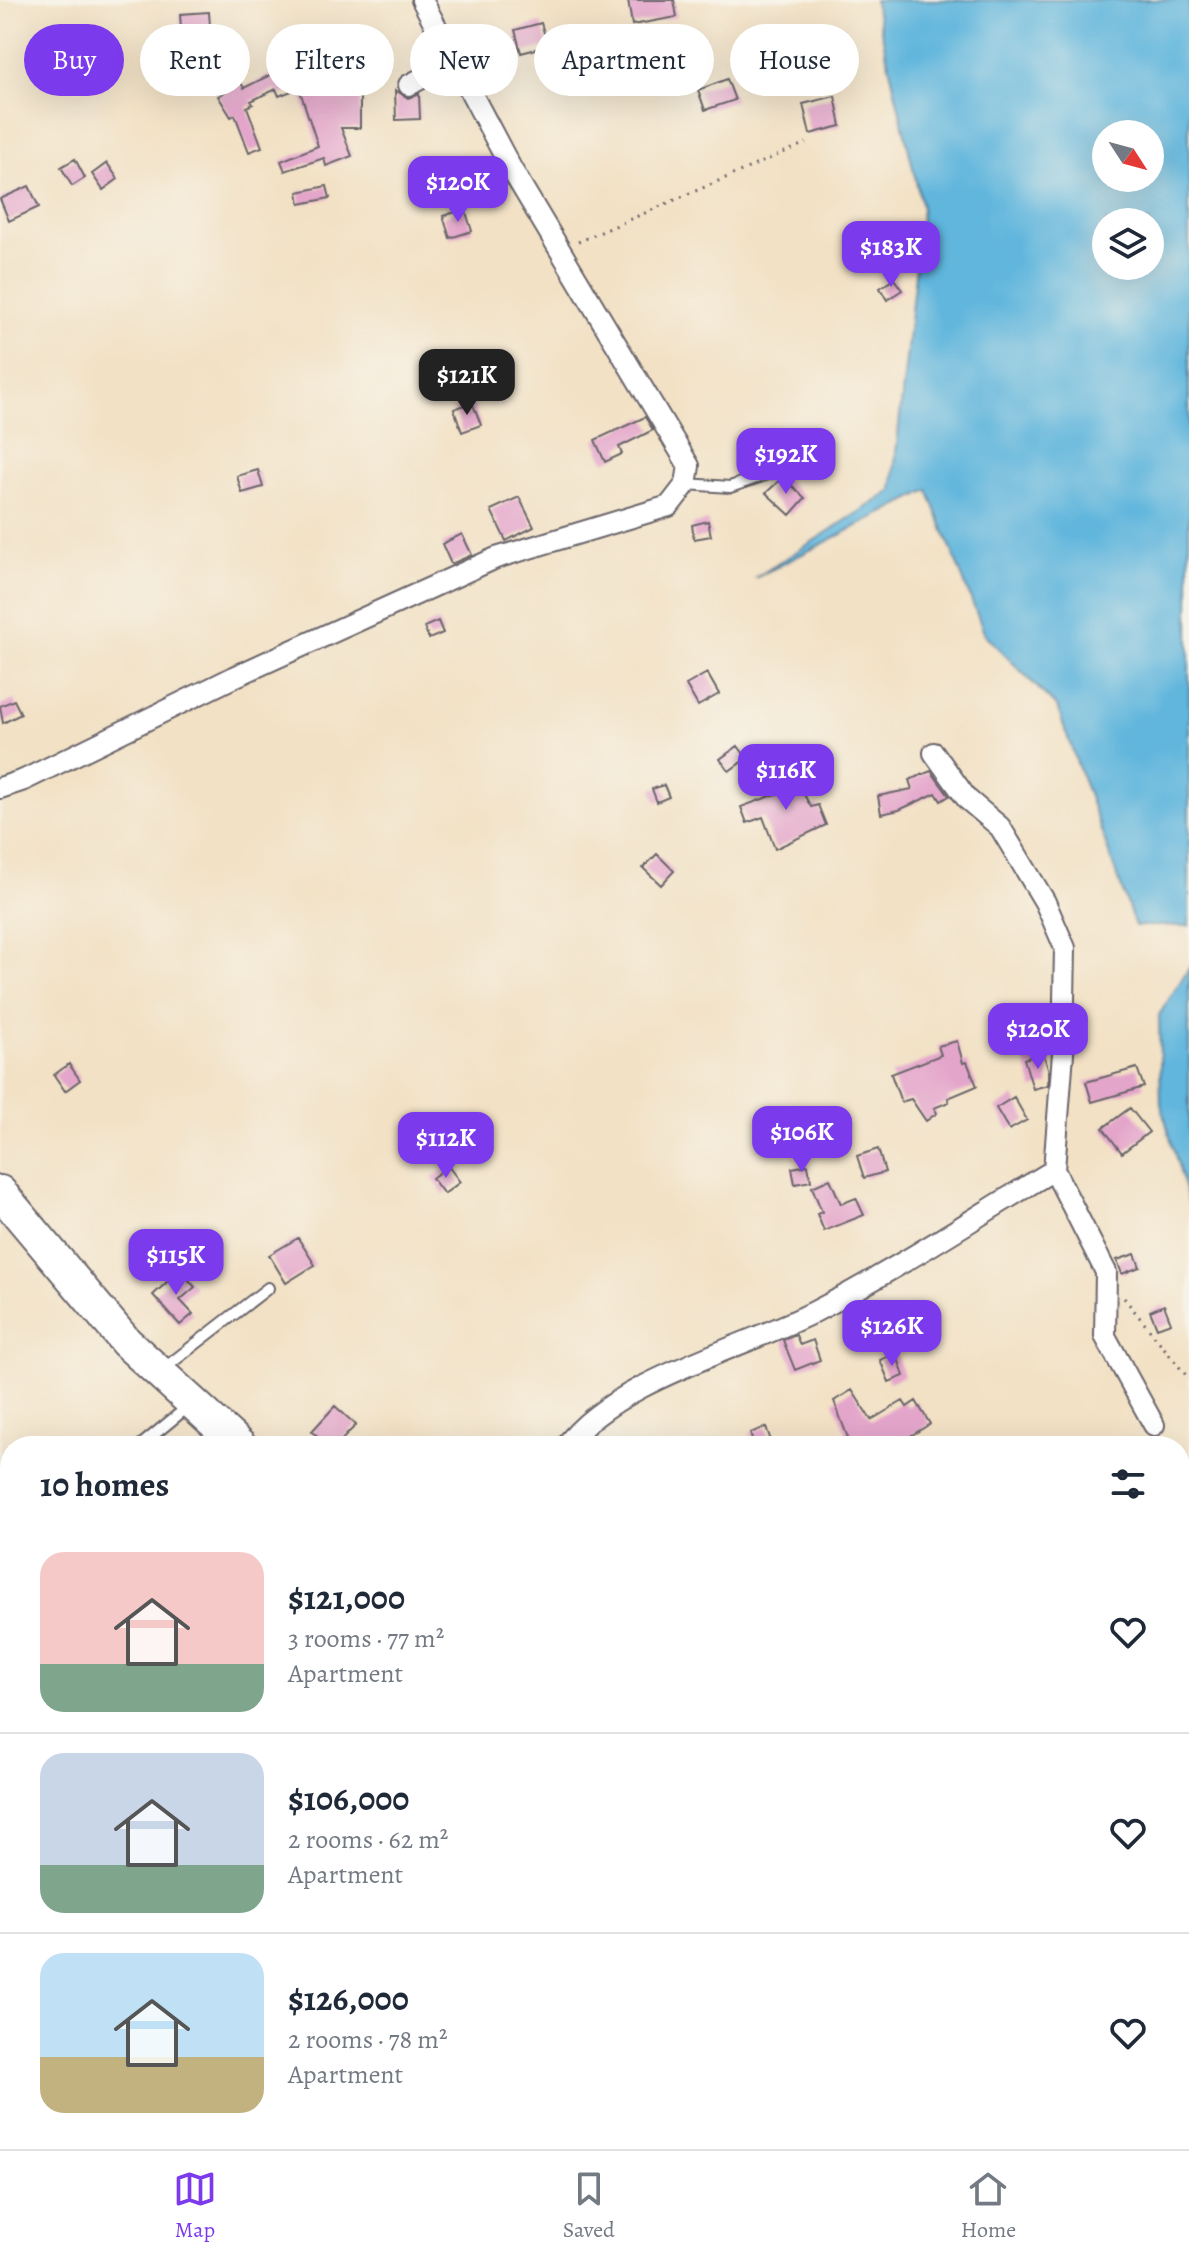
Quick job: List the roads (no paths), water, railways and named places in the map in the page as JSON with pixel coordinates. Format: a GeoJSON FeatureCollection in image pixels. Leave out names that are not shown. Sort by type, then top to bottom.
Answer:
{"type":"FeatureCollection","features":[{"type":"Feature","properties":{"kind":"highway"},"geometry":{"type":"LineString","coordinates":[[0,1192],[126,1342],[229,1436]]}},
{"type":"Feature","properties":{"kind":"street"},"geometry":{"type":"LineString","coordinates":[[422,0],[435,24]]}},
{"type":"Feature","properties":{"kind":"street"},"geometry":{"type":"LineString","coordinates":[[0,788],[24,780],[234,677],[496,558],[669,506],[686,484],[689,466],[512,170],[473,96]]}},
{"type":"Feature","properties":{"kind":"street"},"geometry":{"type":"LineString","coordinates":[[934,753],[967,799],[1000,827],[1045,902],[1065,948],[1063,1053],[1054,1170],[1106,1272],[1105,1336],[1154,1425]]}},
{"type":"Feature","properties":{"kind":"street"},"geometry":{"type":"LineString","coordinates":[[574,1436],[612,1402],[815,1312],[1054,1170]]}},
{"type":"Feature","properties":{"kind":"lane"},"geometry":{"type":"LineString","coordinates":[[686,484],[730,487],[818,457]]}},
{"type":"Feature","properties":{"kind":"lane"},"geometry":{"type":"LineString","coordinates":[[158,1373],[268,1288]]}},
{"type":"Feature","properties":{"kind":"lane"},"geometry":{"type":"LineString","coordinates":[[152,1436],[192,1404]]}},
{"type":"Feature","properties":{"kind":"water"},"geometry":{"type":"Polygon","coordinates":[[[874,0],[1189,0],[1189,926],[1135,926],[1057,707],[985,635],[928,490],[755,578],[892,491],[922,207],[874,0]]]}},
{"type":"Feature","properties":{"kind":"water"},"geometry":{"type":"Polygon","coordinates":[[[1189,968],[1189,1205],[1161,1104],[1159,1015],[1189,968]]]}}]}
